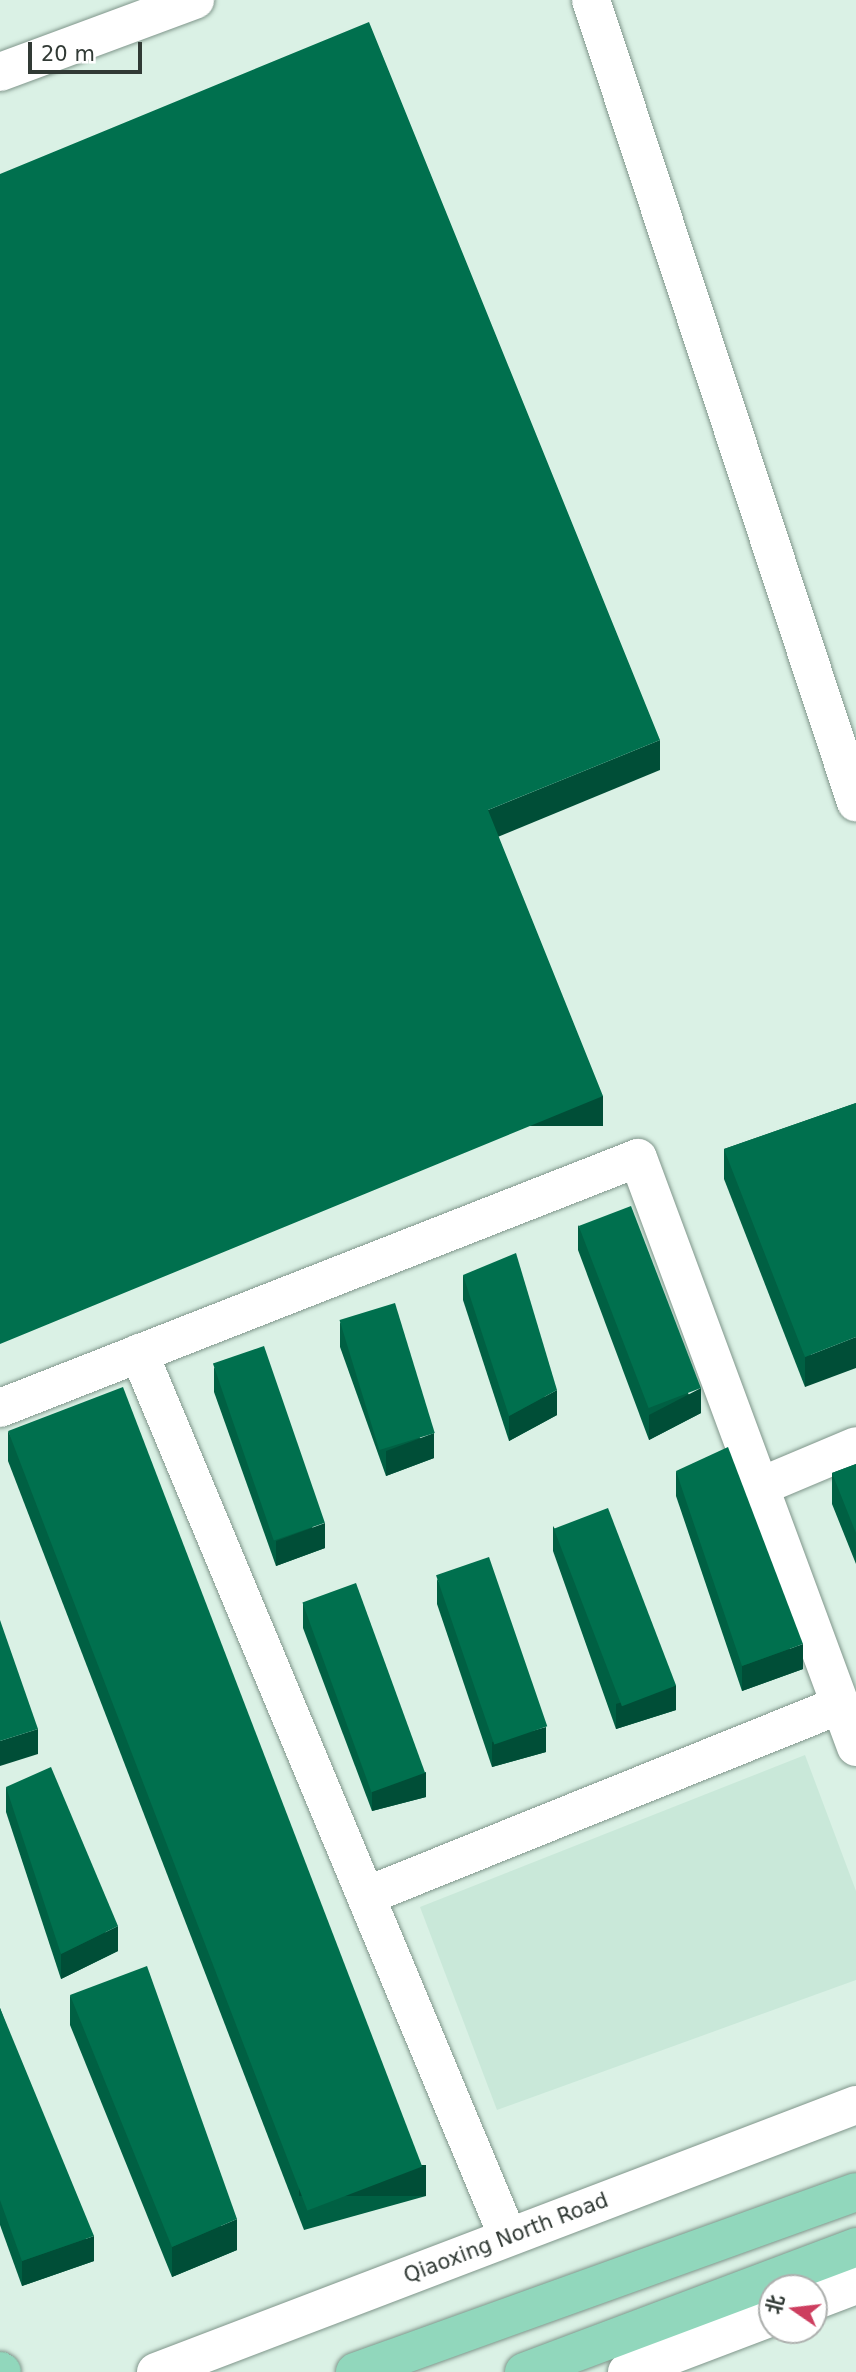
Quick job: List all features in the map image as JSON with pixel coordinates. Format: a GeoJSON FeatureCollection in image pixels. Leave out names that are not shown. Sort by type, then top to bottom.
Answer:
{"type":"FeatureCollection","features":[{"type":"Feature","properties":{"kind":"main road"},"geometry":{"type":"LineString","coordinates":[[355,2372],[856,2192]]}},
{"type":"Feature","properties":{"kind":"main road"},"geometry":{"type":"LineString","coordinates":[[524,2372],[856,2247]]}},
{"type":"Feature","properties":{"kind":"street"},"geometry":{"type":"LineString","coordinates":[[0,72],[195,0]]}},
{"type":"Feature","properties":{"kind":"street"},"geometry":{"type":"LineString","coordinates":[[591,0],[856,802]]}},
{"type":"Feature","properties":{"kind":"street"},"geometry":{"type":"LineString","coordinates":[[0,1408],[638,1158],[856,1747]]}},
{"type":"Feature","properties":{"kind":"street"},"geometry":{"type":"LineString","coordinates":[[139,1353],[508,2237]]}},
{"type":"Feature","properties":{"kind":"street"},"geometry":{"type":"LineString","coordinates":[[759,1487],[856,1446]]}},
{"type":"Feature","properties":{"kind":"street"},"geometry":{"type":"LineString","coordinates":[[366,1896],[840,1705]]}},
{"type":"Feature","properties":{"kind":"street","name":"Qiaoxing North Road"},"geometry":{"type":"LineString","coordinates":[[156,2372],[856,2105]]}},
{"type":"Feature","properties":{"kind":"street"},"geometry":{"type":"LineString","coordinates":[[828,2296],[856,2285]]}},
{"type":"Feature","properties":{"kind":"street"},"geometry":{"type":"LineString","coordinates":[[627,2372],[758,2322]]}},
{"type":"Feature","properties":{"kind":"shaded area"},"geometry":{"type":"Polygon","coordinates":[[[805,1755],[856,1891],[856,1980],[497,2110],[420,1907],[805,1755]]]}},
{"type":"Feature","properties":{"kind":"building"},"geometry":{"type":"Polygon","coordinates":[[[369,22],[660,740],[488,810],[603,1096],[0,1344],[0,174],[369,22]]]}},
{"type":"Feature","properties":{"kind":"building"},"geometry":{"type":"Polygon","coordinates":[[[856,1103],[856,1337],[805,1357],[724,1149],[856,1103]]]}},
{"type":"Feature","properties":{"kind":"building"},"geometry":{"type":"Polygon","coordinates":[[[631,1206],[701,1388],[649,1408],[579,1226],[631,1206]]]}},
{"type":"Feature","properties":{"kind":"building"},"geometry":{"type":"Polygon","coordinates":[[[516,1253],[557,1390],[509,1416],[463,1275],[516,1253]]]}},
{"type":"Feature","properties":{"kind":"building"},"geometry":{"type":"Polygon","coordinates":[[[395,1303],[435,1433],[379,1450],[340,1320],[395,1303]]]}},
{"type":"Feature","properties":{"kind":"building"},"geometry":{"type":"Polygon","coordinates":[[[264,1346],[325,1523],[274,1540],[213,1364],[264,1346]]]}},
{"type":"Feature","properties":{"kind":"building"},"geometry":{"type":"Polygon","coordinates":[[[123,1387],[422,2167],[307,2211],[8,1431],[123,1387]]]}},
{"type":"Feature","properties":{"kind":"building"},"geometry":{"type":"Polygon","coordinates":[[[728,1447],[803,1644],[742,1666],[676,1471],[728,1447]]]}},
{"type":"Feature","properties":{"kind":"building"},"geometry":{"type":"Polygon","coordinates":[[[856,1464],[856,1533],[832,1473],[856,1464]]]}},
{"type":"Feature","properties":{"kind":"building"},"geometry":{"type":"Polygon","coordinates":[[[608,1508],[676,1685],[622,1706],[554,1529],[608,1508]]]}},
{"type":"Feature","properties":{"kind":"building"},"geometry":{"type":"Polygon","coordinates":[[[489,1557],[547,1726],[494,1744],[436,1575],[489,1557]]]}},
{"type":"Feature","properties":{"kind":"building"},"geometry":{"type":"Polygon","coordinates":[[[356,1583],[425,1773],[372,1792],[302,1602],[356,1583]]]}},
{"type":"Feature","properties":{"kind":"building"},"geometry":{"type":"Polygon","coordinates":[[[0,1620],[38,1729],[0,1741],[0,1620]]]}},
{"type":"Feature","properties":{"kind":"building"},"geometry":{"type":"Polygon","coordinates":[[[51,1767],[118,1926],[61,1954],[6,1787],[51,1767]]]}},
{"type":"Feature","properties":{"kind":"building"},"geometry":{"type":"Polygon","coordinates":[[[147,1966],[237,2219],[172,2247],[70,1995],[147,1966]]]}},
{"type":"Feature","properties":{"kind":"building"},"geometry":{"type":"Polygon","coordinates":[[[0,2008],[94,2236],[22,2261],[0,2200],[0,2008]]]}}]}
